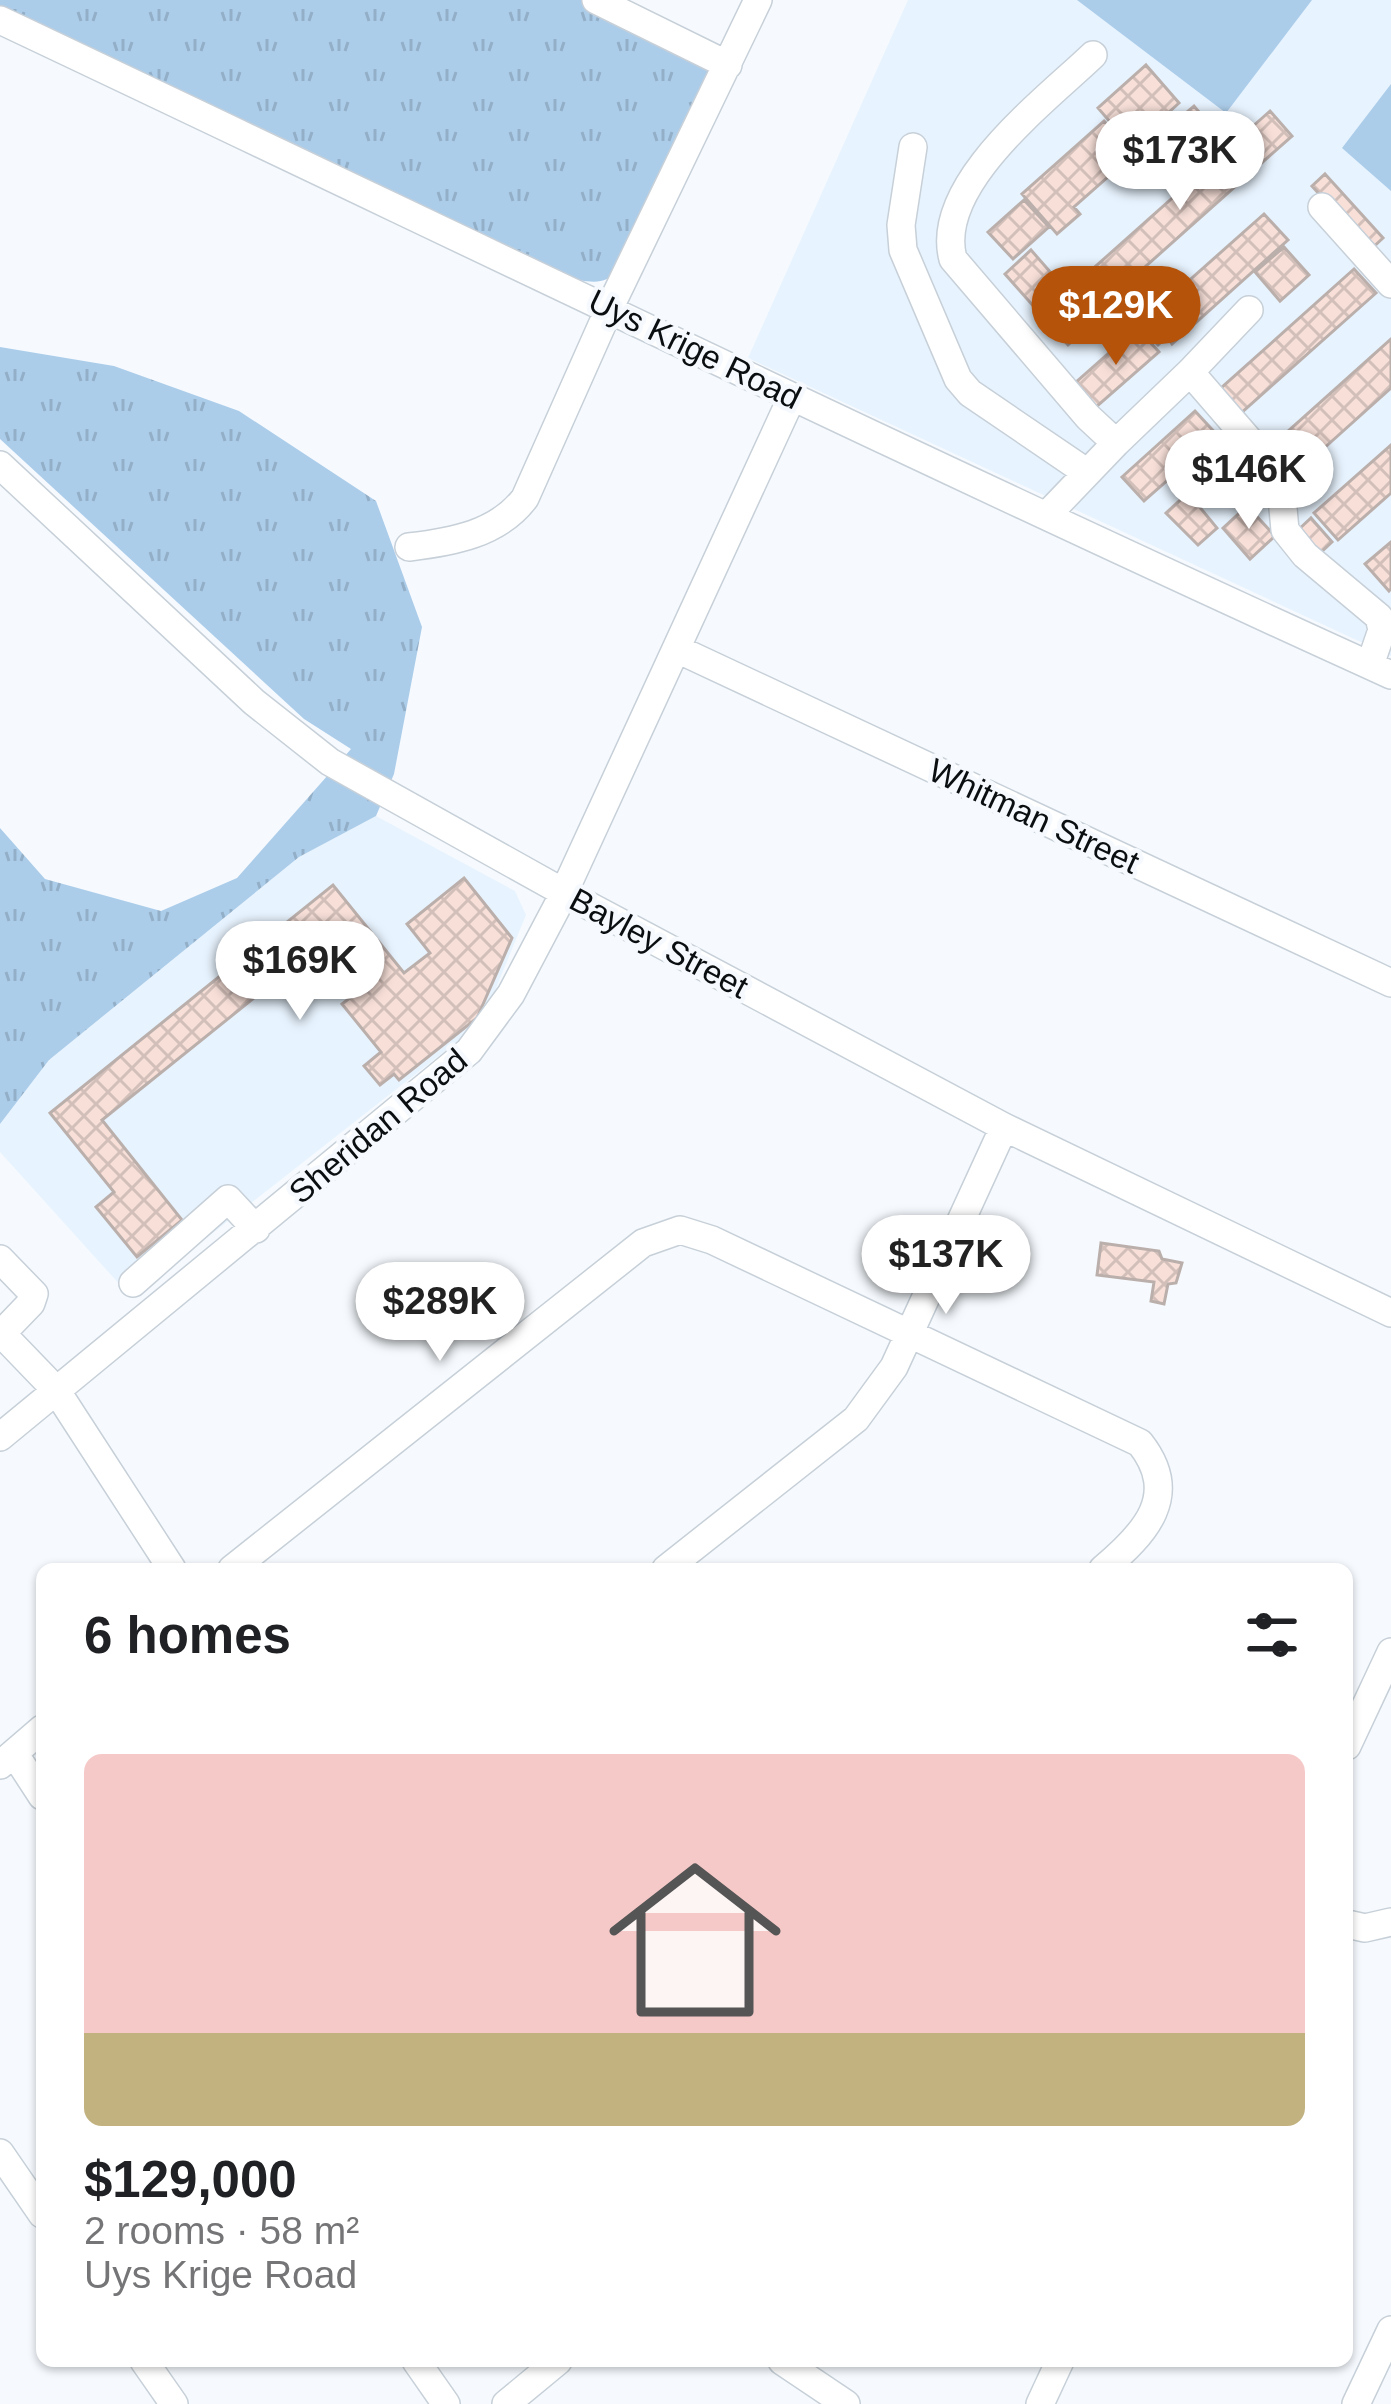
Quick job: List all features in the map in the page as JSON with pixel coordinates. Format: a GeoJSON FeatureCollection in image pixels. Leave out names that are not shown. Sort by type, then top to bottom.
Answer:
{"type":"FeatureCollection","features":[{"type":"Feature","properties":{"kind":"street"},"geometry":{"type":"LineString","coordinates":[[596,0],[728,65]]}},
{"type":"Feature","properties":{"kind":"street"},"geometry":{"type":"LineString","coordinates":[[409,547],[449,542],[515,512],[525,498],[610,307],[758,0]]}},
{"type":"Feature","properties":{"kind":"street","name":"Uys Krige Road"},"geometry":{"type":"LineString","coordinates":[[0,20],[792,397],[1381,670]]}},
{"type":"Feature","properties":{"kind":"street"},"geometry":{"type":"LineString","coordinates":[[1093,55],[997,149],[959,199],[949,236],[953,259],[967,279],[1116,443]]}},
{"type":"Feature","properties":{"kind":"street"},"geometry":{"type":"LineString","coordinates":[[913,147],[901,225],[903,250],[958,380],[1086,472]]}},
{"type":"Feature","properties":{"kind":"street"},"geometry":{"type":"LineString","coordinates":[[1322,207],[1391,284]]}},
{"type":"Feature","properties":{"kind":"street"},"geometry":{"type":"LineString","coordinates":[[1047,515],[1250,310]]}},
{"type":"Feature","properties":{"kind":"street"},"geometry":{"type":"LineString","coordinates":[[1190,372],[1280,476],[1285,530],[1385,612],[1381,670]]}},
{"type":"Feature","properties":{"kind":"street","name":"Sheridan Road"},"geometry":{"type":"LineString","coordinates":[[0,1437],[469,1051],[511,994],[563,892],[792,397]]}},
{"type":"Feature","properties":{"kind":"street","name":"Bayley Street"},"geometry":{"type":"LineString","coordinates":[[0,465],[300,741],[331,762],[563,892],[1004,1127],[1391,1313]]}},
{"type":"Feature","properties":{"kind":"street","name":"Whitman Street"},"geometry":{"type":"LineString","coordinates":[[677,649],[1391,983]]}},
{"type":"Feature","properties":{"kind":"street"},"geometry":{"type":"LineString","coordinates":[[674,1563],[856,1419],[886,1379],[909,1335],[1004,1127]]}},
{"type":"Feature","properties":{"kind":"street"},"geometry":{"type":"LineString","coordinates":[[133,1283],[228,1198],[256,1229]]}},
{"type":"Feature","properties":{"kind":"street"},"geometry":{"type":"LineString","coordinates":[[240,1563],[643,1243],[680,1230],[700,1235],[1140,1443],[1158,1473],[1157,1504],[1126,1550],[1110,1563]]}},
{"type":"Feature","properties":{"kind":"street"},"geometry":{"type":"LineString","coordinates":[[0,1259],[34,1294],[1,1333],[56,1390],[168,1563]]}},
{"type":"Feature","properties":{"kind":"street"},"geometry":{"type":"LineString","coordinates":[[1353,1733],[1391,1652]]}},
{"type":"Feature","properties":{"kind":"street"},"geometry":{"type":"LineString","coordinates":[[36,1734],[7,1759],[36,1790]]}},
{"type":"Feature","properties":{"kind":"street"},"geometry":{"type":"LineString","coordinates":[[1353,1925],[1365,1928],[1391,1922]]}},
{"type":"Feature","properties":{"kind":"street"},"geometry":{"type":"LineString","coordinates":[[0,2153],[36,2205]]}},
{"type":"Feature","properties":{"kind":"street"},"geometry":{"type":"LineString","coordinates":[[1356,2404],[1388,2345]]}},
{"type":"Feature","properties":{"kind":"street"},"geometry":{"type":"LineString","coordinates":[[148,2367],[174,2404]]}},
{"type":"Feature","properties":{"kind":"street"},"geometry":{"type":"LineString","coordinates":[[420,2367],[446,2404]]}},
{"type":"Feature","properties":{"kind":"street"},"geometry":{"type":"LineString","coordinates":[[506,2404],[551,2367]]}},
{"type":"Feature","properties":{"kind":"street"},"geometry":{"type":"LineString","coordinates":[[791,2367],[846,2404]]}},
{"type":"Feature","properties":{"kind":"street"},"geometry":{"type":"LineString","coordinates":[[1040,2404],[1057,2367]]}},
{"type":"Feature","properties":{"kind":"shaded area"},"geometry":{"type":"Polygon","coordinates":[[[908,0],[1391,0],[1391,656],[748,358],[908,0]]]}},
{"type":"Feature","properties":{"kind":"shaded area"},"geometry":{"type":"Polygon","coordinates":[[[376,816],[515,891],[526,915],[482,1022],[131,1297],[0,1152],[0,1124],[49,1060],[299,857],[376,816]]]}},
{"type":"Feature","properties":{"kind":"green space"},"geometry":{"type":"Polygon","coordinates":[[[0,0],[588,0],[711,68],[620,270],[606,280],[585,281],[0,8],[0,0]]]}},
{"type":"Feature","properties":{"kind":"green space"},"geometry":{"type":"Polygon","coordinates":[[[1077,0],[1312,0],[1226,113],[1077,0]]]}},
{"type":"Feature","properties":{"kind":"green space"},"geometry":{"type":"Polygon","coordinates":[[[1391,84],[1391,191],[1342,148],[1391,84]]]}},
{"type":"Feature","properties":{"kind":"green space"},"geometry":{"type":"Polygon","coordinates":[[[0,347],[114,366],[239,411],[376,501],[422,627],[394,774],[376,816],[299,857],[49,1060],[0,1124],[0,828],[45,879],[161,911],[237,878],[351,749],[304,719],[0,439],[0,347]]]}},
{"type":"Feature","properties":{"kind":"building"},"geometry":{"type":"Polygon","coordinates":[[[1146,65],[1179,103],[1166,115],[1173,124],[1194,106],[1211,126],[1157,173],[1140,154],[1156,140],[1148,131],[1131,146],[1098,108],[1146,65]]]}},
{"type":"Feature","properties":{"kind":"building"},"geometry":{"type":"Polygon","coordinates":[[[1270,111],[1292,136],[1091,315],[1069,290],[1270,111]]]}},
{"type":"Feature","properties":{"kind":"building"},"geometry":{"type":"Polygon","coordinates":[[[1104,121],[1134,154],[1074,207],[1080,214],[1057,234],[1022,194],[1104,121]]]}},
{"type":"Feature","properties":{"kind":"building"},"geometry":{"type":"Polygon","coordinates":[[[1325,174],[1383,238],[1370,250],[1312,186],[1325,174]]]}},
{"type":"Feature","properties":{"kind":"building"},"geometry":{"type":"Polygon","coordinates":[[[1024,200],[1049,227],[1013,259],[988,232],[1024,200]]]}},
{"type":"Feature","properties":{"kind":"building"},"geometry":{"type":"Polygon","coordinates":[[[1264,214],[1288,240],[1172,344],[1167,337],[1158,345],[1139,325],[1264,214]]]}},
{"type":"Feature","properties":{"kind":"building"},"geometry":{"type":"Polygon","coordinates":[[[1284,247],[1309,275],[1280,301],[1255,272],[1284,247]]]}},
{"type":"Feature","properties":{"kind":"building"},"geometry":{"type":"Polygon","coordinates":[[[1031,250],[1094,322],[1068,345],[1005,274],[1031,250]]]}},
{"type":"Feature","properties":{"kind":"building"},"geometry":{"type":"Polygon","coordinates":[[[1354,269],[1376,293],[1241,413],[1220,389],[1354,269]]]}},
{"type":"Feature","properties":{"kind":"building"},"geometry":{"type":"Polygon","coordinates":[[[1137,328],[1159,352],[1095,408],[1074,384],[1137,328]]]}},
{"type":"Feature","properties":{"kind":"building"},"geometry":{"type":"Polygon","coordinates":[[[1391,339],[1391,388],[1293,476],[1268,449],[1391,339]]]}},
{"type":"Feature","properties":{"kind":"building"},"geometry":{"type":"Polygon","coordinates":[[[1195,411],[1218,436],[1144,501],[1122,477],[1195,411]]]}},
{"type":"Feature","properties":{"kind":"building"},"geometry":{"type":"Polygon","coordinates":[[[1391,445],[1391,493],[1338,540],[1314,513],[1391,445]]]}},
{"type":"Feature","properties":{"kind":"building"},"geometry":{"type":"Polygon","coordinates":[[[1188,493],[1217,528],[1198,545],[1166,513],[1188,493]]]}},
{"type":"Feature","properties":{"kind":"building"},"geometry":{"type":"Polygon","coordinates":[[[1247,506],[1275,536],[1250,559],[1223,528],[1247,506]]]}},
{"type":"Feature","properties":{"kind":"building"},"geometry":{"type":"Polygon","coordinates":[[[1311,518],[1332,542],[1318,555],[1297,531],[1311,518]]]}},
{"type":"Feature","properties":{"kind":"building"},"geometry":{"type":"Polygon","coordinates":[[[1391,542],[1391,589],[1389,591],[1365,564],[1391,542]]]}},
{"type":"Feature","properties":{"kind":"building"},"geometry":{"type":"Polygon","coordinates":[[[464,878],[512,938],[477,1018],[399,1080],[394,1074],[380,1085],[364,1066],[381,1052],[342,1004],[359,991],[334,959],[303,985],[290,969],[102,1120],[182,1220],[137,1257],[96,1207],[114,1192],[50,1113],[333,885],[404,973],[430,953],[407,924],[464,878]]]}},
{"type":"Feature","properties":{"kind":"building"},"geometry":{"type":"Polygon","coordinates":[[[1101,1243],[1159,1251],[1162,1259],[1182,1263],[1176,1283],[1168,1284],[1164,1304],[1151,1301],[1154,1282],[1097,1275],[1101,1243]]]}}]}
